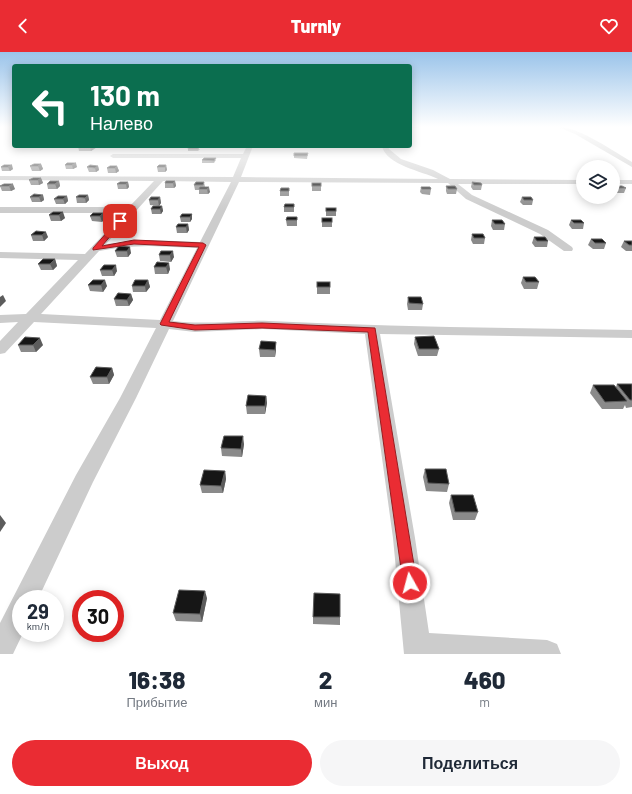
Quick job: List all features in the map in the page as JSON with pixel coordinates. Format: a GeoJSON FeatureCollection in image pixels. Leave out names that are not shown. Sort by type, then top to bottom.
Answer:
{"type":"FeatureCollection","features":[{"type":"Feature","properties":{"kind":"street"},"geometry":{"type":"LineString","coordinates":[[113,156],[137,155]]}},
{"type":"Feature","properties":{"kind":"street"},"geometry":{"type":"LineString","coordinates":[[30,590],[83,481],[128,398],[236,180],[245,155]]}},
{"type":"Feature","properties":{"kind":"street"},"geometry":{"type":"LineString","coordinates":[[392,155],[401,163],[430,172],[450,181],[469,197],[544,232],[568,249]]}},
{"type":"Feature","properties":{"kind":"street"},"geometry":{"type":"LineString","coordinates":[[615,155],[632,165]]}},
{"type":"Feature","properties":{"kind":"street"},"geometry":{"type":"LineString","coordinates":[[0,178],[576,182]]}},
{"type":"Feature","properties":{"kind":"street"},"geometry":{"type":"LineString","coordinates":[[0,350],[130,210],[160,180]]}},
{"type":"Feature","properties":{"kind":"street"},"geometry":{"type":"LineString","coordinates":[[620,182],[632,182]]}},
{"type":"Feature","properties":{"kind":"street"},"geometry":{"type":"LineString","coordinates":[[0,210],[130,210]]}},
{"type":"Feature","properties":{"kind":"street"},"geometry":{"type":"LineString","coordinates":[[0,255],[91,253],[117,244],[134,242],[203,245]]}},
{"type":"Feature","properties":{"kind":"street"},"geometry":{"type":"LineString","coordinates":[[0,319],[29,318],[164,324],[195,328],[262,326],[372,330],[632,334]]}},
{"type":"Feature","properties":{"kind":"street"},"geometry":{"type":"LineString","coordinates":[[372,330],[404,538],[418,650],[547,654]]}},
{"type":"Feature","properties":{"kind":"street"},"geometry":{"type":"LineString","coordinates":[[0,651],[12,626]]}},
{"type":"Feature","properties":{"kind":"building"},"geometry":{"type":"Polygon","coordinates":[[[294,155],[307,155],[307,156],[294,155]]]}},
{"type":"Feature","properties":{"kind":"building"},"geometry":{"type":"Polygon","coordinates":[[[204,158],[216,158],[214,161],[202,160],[204,158]]]}},
{"type":"Feature","properties":{"kind":"building"},"geometry":{"type":"Polygon","coordinates":[[[67,163],[76,163],[72,165],[65,165],[67,163]]]}},
{"type":"Feature","properties":{"kind":"building"},"geometry":{"type":"Polygon","coordinates":[[[34,164],[41,164],[38,166],[30,166],[34,164]]]}},
{"type":"Feature","properties":{"kind":"building"},"geometry":{"type":"Polygon","coordinates":[[[4,165],[12,165],[8,167],[1,167],[4,165]]]}},
{"type":"Feature","properties":{"kind":"building"},"geometry":{"type":"Polygon","coordinates":[[[90,165],[98,166],[95,168],[87,167],[90,165]]]}},
{"type":"Feature","properties":{"kind":"building"},"geometry":{"type":"Polygon","coordinates":[[[159,165],[166,165],[165,167],[157,167],[159,165]]]}},
{"type":"Feature","properties":{"kind":"building"},"geometry":{"type":"Polygon","coordinates":[[[110,166],[117,166],[115,168],[107,168],[110,166]]]}},
{"type":"Feature","properties":{"kind":"building"},"geometry":{"type":"Polygon","coordinates":[[[33,178],[41,178],[38,180],[29,180],[33,178]]]}},
{"type":"Feature","properties":{"kind":"building"},"geometry":{"type":"Polygon","coordinates":[[[50,181],[59,181],[55,184],[47,184],[50,181]]]}},
{"type":"Feature","properties":{"kind":"building"},"geometry":{"type":"Polygon","coordinates":[[[166,181],[175,181],[173,183],[165,183],[166,181]]]}},
{"type":"Feature","properties":{"kind":"building"},"geometry":{"type":"Polygon","coordinates":[[[120,182],[128,182],[126,184],[117,184],[120,182]]]}},
{"type":"Feature","properties":{"kind":"building"},"geometry":{"type":"Polygon","coordinates":[[[196,182],[204,182],[203,185],[194,185],[196,182]]]}},
{"type":"Feature","properties":{"kind":"building"},"geometry":{"type":"Polygon","coordinates":[[[472,182],[481,183],[482,185],[474,185],[472,182]]]}},
{"type":"Feature","properties":{"kind":"building"},"geometry":{"type":"Polygon","coordinates":[[[312,183],[321,183],[321,186],[312,186],[312,183]]]}},
{"type":"Feature","properties":{"kind":"building"},"geometry":{"type":"Polygon","coordinates":[[[4,184],[13,184],[9,186],[0,186],[4,184]]]}},
{"type":"Feature","properties":{"kind":"building"},"geometry":{"type":"Polygon","coordinates":[[[446,186],[455,186],[457,189],[448,189],[446,186]]]}},
{"type":"Feature","properties":{"kind":"building"},"geometry":{"type":"Polygon","coordinates":[[[200,187],[209,187],[207,189],[199,189],[200,187]]]}},
{"type":"Feature","properties":{"kind":"building"},"geometry":{"type":"Polygon","coordinates":[[[421,187],[430,187],[431,189],[422,189],[421,187]]]}},
{"type":"Feature","properties":{"kind":"building"},"geometry":{"type":"Polygon","coordinates":[[[281,188],[289,188],[289,191],[280,191],[281,188]]]}},
{"type":"Feature","properties":{"kind":"building"},"geometry":{"type":"Polygon","coordinates":[[[34,194],[43,195],[39,197],[30,197],[34,194]]]}},
{"type":"Feature","properties":{"kind":"building"},"geometry":{"type":"Polygon","coordinates":[[[79,195],[88,195],[85,198],[76,197],[79,195]]]}},
{"type":"Feature","properties":{"kind":"building"},"geometry":{"type":"Polygon","coordinates":[[[58,196],[67,196],[63,199],[54,199],[58,196]]]}},
{"type":"Feature","properties":{"kind":"building"},"geometry":{"type":"Polygon","coordinates":[[[151,197],[160,197],[158,200],[149,200],[151,197]]]}},
{"type":"Feature","properties":{"kind":"building"},"geometry":{"type":"Polygon","coordinates":[[[522,197],[531,197],[533,200],[524,200],[522,197]]]}},
{"type":"Feature","properties":{"kind":"building"},"geometry":{"type":"Polygon","coordinates":[[[285,204],[294,204],[294,207],[284,207],[285,204]]]}},
{"type":"Feature","properties":{"kind":"building"},"geometry":{"type":"Polygon","coordinates":[[[153,206],[162,206],[160,209],[151,209],[153,206]]]}},
{"type":"Feature","properties":{"kind":"building"},"geometry":{"type":"Polygon","coordinates":[[[326,208],[336,208],[336,211],[326,211],[326,208]]]}},
{"type":"Feature","properties":{"kind":"building"},"geometry":{"type":"Polygon","coordinates":[[[53,212],[63,212],[59,215],[49,215],[53,212]]]}},
{"type":"Feature","properties":{"kind":"building"},"geometry":{"type":"Polygon","coordinates":[[[93,213],[103,213],[100,216],[90,216],[93,213]]]}},
{"type":"Feature","properties":{"kind":"building"},"geometry":{"type":"Polygon","coordinates":[[[182,214],[192,214],[190,217],[180,217],[182,214]]]}},
{"type":"Feature","properties":{"kind":"building"},"geometry":{"type":"Polygon","coordinates":[[[287,217],[297,217],[297,220],[286,220],[287,217]]]}},
{"type":"Feature","properties":{"kind":"building"},"geometry":{"type":"Polygon","coordinates":[[[322,218],[332,218],[332,222],[322,222],[322,218]]]}},
{"type":"Feature","properties":{"kind":"building"},"geometry":{"type":"Polygon","coordinates":[[[492,220],[502,220],[505,224],[495,224],[492,220]]]}},
{"type":"Feature","properties":{"kind":"building"},"geometry":{"type":"Polygon","coordinates":[[[571,220],[581,220],[584,223],[574,223],[571,220]]]}},
{"type":"Feature","properties":{"kind":"building"},"geometry":{"type":"Polygon","coordinates":[[[178,224],[188,224],[186,227],[176,227],[178,224]]]}},
{"type":"Feature","properties":{"kind":"building"},"geometry":{"type":"Polygon","coordinates":[[[121,225],[131,225],[128,228],[118,228],[121,225]]]}},
{"type":"Feature","properties":{"kind":"building"},"geometry":{"type":"Polygon","coordinates":[[[36,231],[46,232],[42,235],[31,235],[36,231]]]}},
{"type":"Feature","properties":{"kind":"building"},"geometry":{"type":"Polygon","coordinates":[[[472,234],[483,234],[485,238],[474,238],[472,234]]]}},
{"type":"Feature","properties":{"kind":"building"},"geometry":{"type":"Polygon","coordinates":[[[534,237],[545,237],[548,241],[537,241],[534,237]]]}},
{"type":"Feature","properties":{"kind":"building"},"geometry":{"type":"Polygon","coordinates":[[[591,239],[602,239],[606,243],[595,243],[591,239]]]}},
{"type":"Feature","properties":{"kind":"building"},"geometry":{"type":"Polygon","coordinates":[[[624,241],[632,241],[632,245],[629,245],[624,241]]]}},
{"type":"Feature","properties":{"kind":"building"},"geometry":{"type":"Polygon","coordinates":[[[119,246],[130,247],[127,251],[115,251],[119,246]]]}},
{"type":"Feature","properties":{"kind":"building"},"geometry":{"type":"Polygon","coordinates":[[[161,251],[173,251],[170,255],[159,255],[161,251]]]}},
{"type":"Feature","properties":{"kind":"building"},"geometry":{"type":"Polygon","coordinates":[[[43,259],[55,259],[50,264],[38,264],[43,259]]]}},
{"type":"Feature","properties":{"kind":"building"},"geometry":{"type":"Polygon","coordinates":[[[157,262],[169,263],[166,267],[154,267],[157,262]]]}},
{"type":"Feature","properties":{"kind":"building"},"geometry":{"type":"Polygon","coordinates":[[[104,265],[116,265],[112,270],[100,270],[104,265]]]}},
{"type":"Feature","properties":{"kind":"building"},"geometry":{"type":"Polygon","coordinates":[[[523,277],[535,277],[539,282],[526,282],[523,277]]]}},
{"type":"Feature","properties":{"kind":"building"},"geometry":{"type":"Polygon","coordinates":[[[93,280],[105,280],[101,285],[88,285],[93,280]]]}},
{"type":"Feature","properties":{"kind":"building"},"geometry":{"type":"Polygon","coordinates":[[[135,280],[148,280],[145,286],[132,286],[135,280]]]}},
{"type":"Feature","properties":{"kind":"building"},"geometry":{"type":"Polygon","coordinates":[[[317,282],[330,282],[330,287],[317,287],[317,282]]]}},
{"type":"Feature","properties":{"kind":"building"},"geometry":{"type":"Polygon","coordinates":[[[118,293],[131,294],[127,300],[114,299],[118,293]]]}},
{"type":"Feature","properties":{"kind":"building"},"geometry":{"type":"Polygon","coordinates":[[[408,297],[421,297],[423,304],[409,303],[408,297]]]}},
{"type":"Feature","properties":{"kind":"building"},"geometry":{"type":"Polygon","coordinates":[[[434,336],[439,349],[419,349],[415,337],[434,336]]]}},
{"type":"Feature","properties":{"kind":"building"},"geometry":{"type":"Polygon","coordinates":[[[25,337],[40,338],[33,345],[18,345],[25,337]]]}},
{"type":"Feature","properties":{"kind":"building"},"geometry":{"type":"Polygon","coordinates":[[[261,341],[276,342],[275,350],[259,349],[261,341]]]}},
{"type":"Feature","properties":{"kind":"building"},"geometry":{"type":"Polygon","coordinates":[[[96,367],[112,368],[107,377],[90,377],[96,367]]]}},
{"type":"Feature","properties":{"kind":"building"},"geometry":{"type":"Polygon","coordinates":[[[617,384],[632,384],[632,400],[630,400],[617,384]]]}},
{"type":"Feature","properties":{"kind":"building"},"geometry":{"type":"Polygon","coordinates":[[[593,385],[614,385],[627,401],[605,402],[593,385]]]}},
{"type":"Feature","properties":{"kind":"building"},"geometry":{"type":"Polygon","coordinates":[[[248,395],[266,396],[265,406],[246,406],[248,395]]]}},
{"type":"Feature","properties":{"kind":"building"},"geometry":{"type":"Polygon","coordinates":[[[224,436],[243,436],[241,449],[221,448],[224,436]]]}},
{"type":"Feature","properties":{"kind":"building"},"geometry":{"type":"Polygon","coordinates":[[[425,469],[446,469],[449,484],[428,483],[425,469]]]}},
{"type":"Feature","properties":{"kind":"building"},"geometry":{"type":"Polygon","coordinates":[[[204,470],[225,471],[221,486],[200,485],[204,470]]]}},
{"type":"Feature","properties":{"kind":"building"},"geometry":{"type":"Polygon","coordinates":[[[451,495],[473,495],[478,512],[455,512],[451,495]]]}},
{"type":"Feature","properties":{"kind":"building"},"geometry":{"type":"Polygon","coordinates":[[[179,590],[205,591],[200,614],[173,613],[179,590]]]}},
{"type":"Feature","properties":{"kind":"building"},"geometry":{"type":"Polygon","coordinates":[[[314,593],[340,594],[340,617],[313,617],[314,593]]]}},
{"type":"Feature","properties":{"kind":"route"},"geometry":{"type":"LineString","coordinates":[[120,221],[95,249],[134,242],[203,245],[164,324],[195,328],[262,326],[372,330],[410,583]]}}]}
